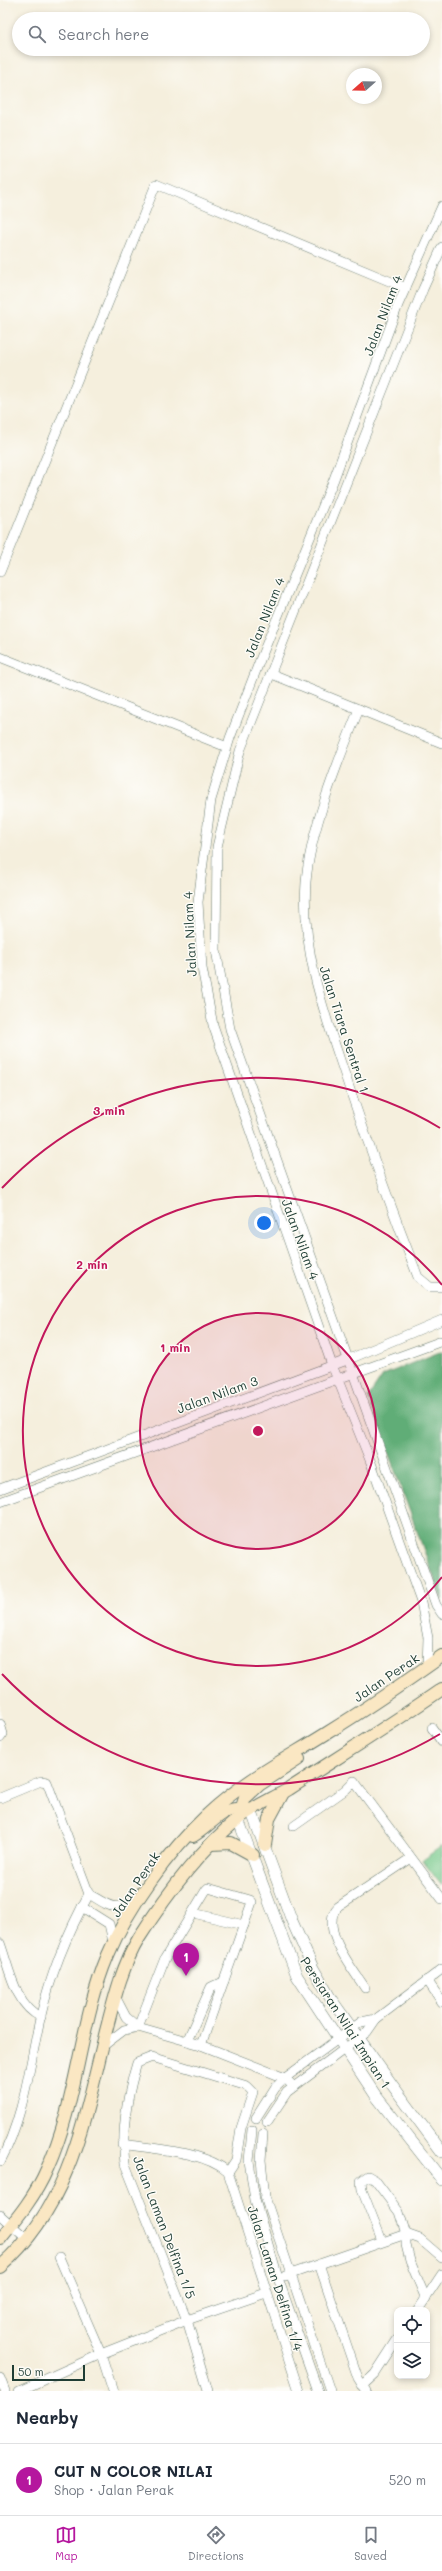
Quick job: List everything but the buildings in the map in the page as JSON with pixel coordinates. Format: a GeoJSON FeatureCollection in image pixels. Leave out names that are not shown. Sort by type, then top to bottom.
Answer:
{"type":"FeatureCollection","features":[{"type":"Feature","properties":{"kind":"main road","name":"Jalan Perak"},"geometry":{"type":"LineString","coordinates":[[0,2239],[12,2225],[37,2189],[57,2144],[72,2095],[96,1989],[113,1942],[141,1897],[184,1841],[207,1815],[243,1786],[327,1733],[442,1656]]}},
{"type":"Feature","properties":{"kind":"main road"},"geometry":{"type":"LineString","coordinates":[[0,2267],[27,2239],[51,2205],[70,2165],[90,2099],[115,1996],[139,1939],[194,1863],[244,1812],[283,1793],[442,1689]]}},
{"type":"Feature","properties":{"kind":"main road"},"geometry":{"type":"LineString","coordinates":[[244,1812],[246,1798],[259,1785],[306,1754],[327,1733]]}},
{"type":"Feature","properties":{"kind":"main road"},"geometry":{"type":"LineString","coordinates":[[265,1845],[270,1819],[283,1793]]}},
{"type":"Feature","properties":{"kind":"main road"},"geometry":{"type":"LineString","coordinates":[[184,1841],[206,1829],[228,1809],[244,1812]]}},
{"type":"Feature","properties":{"kind":"main road"},"geometry":{"type":"LineString","coordinates":[[212,1844],[231,1843],[253,1855]]}},
{"type":"Feature","properties":{"kind":"street"},"geometry":{"type":"LineString","coordinates":[[0,572],[156,184],[406,288]]}},
{"type":"Feature","properties":{"kind":"street","name":"Jalan Nilam 4"},"geometry":{"type":"LineString","coordinates":[[426,1667],[428,1638],[422,1602],[370,1460],[332,1365],[215,1032],[206,987],[198,902],[211,800],[227,747],[260,660],[334,479],[406,288],[442,206]]}},
{"type":"Feature","properties":{"kind":"street","name":"Jalan Nilam 4"},"geometry":{"type":"LineString","coordinates":[[442,247],[423,289],[272,674],[240,751],[217,847],[216,950],[230,1029],[352,1374],[436,1605],[442,1614]]}},
{"type":"Feature","properties":{"kind":"street"},"geometry":{"type":"LineString","coordinates":[[0,657],[227,747]]}},
{"type":"Feature","properties":{"kind":"street"},"geometry":{"type":"LineString","coordinates":[[272,674],[442,743]]}},
{"type":"Feature","properties":{"kind":"street","name":"Jalan Tiara Sentral 1"},"geometry":{"type":"LineString","coordinates":[[359,710],[343,750],[311,850],[305,913],[310,962],[315,984],[355,1104],[418,1277],[430,1287],[442,1287]]}},
{"type":"Feature","properties":{"kind":"street","name":"Jalan Nilam 3"},"geometry":{"type":"LineString","coordinates":[[0,1489],[347,1360],[442,1320]]}},
{"type":"Feature","properties":{"kind":"street","name":"Jalan Nilam 3"},"geometry":{"type":"LineString","coordinates":[[0,1502],[442,1341]]}},
{"type":"Feature","properties":{"kind":"street"},"geometry":{"type":"LineString","coordinates":[[0,1724],[4,1734],[0,1738]]}},
{"type":"Feature","properties":{"kind":"street"},"geometry":{"type":"LineString","coordinates":[[432,1728],[442,1742]]}},
{"type":"Feature","properties":{"kind":"street"},"geometry":{"type":"LineString","coordinates":[[0,1798],[41,1781],[47,1782],[89,1894],[111,1907],[118,1908],[141,1897]]}},
{"type":"Feature","properties":{"kind":"street"},"geometry":{"type":"LineString","coordinates":[[294,1826],[354,1781],[442,1899]]}},
{"type":"Feature","properties":{"kind":"street","name":"Persiaran Nilai Impian 1"},"geometry":{"type":"LineString","coordinates":[[244,1812],[265,1845],[292,1921],[313,1968],[359,2038],[442,2152]]}},
{"type":"Feature","properties":{"kind":"street","name":"Persiaran Nilai Impian 1"},"geometry":{"type":"LineString","coordinates":[[244,1812],[253,1855],[294,1970],[376,2096],[442,2180]]}},
{"type":"Feature","properties":{"kind":"street"},"geometry":{"type":"LineString","coordinates":[[365,1988],[332,1931],[332,1914],[338,1907],[411,1858]]}},
{"type":"Feature","properties":{"kind":"street"},"geometry":{"type":"LineString","coordinates":[[138,2027],[165,1958],[208,1888],[250,1900],[252,1902],[201,2046]]}},
{"type":"Feature","properties":{"kind":"street"},"geometry":{"type":"LineString","coordinates":[[0,2162],[20,2116],[41,2017],[60,1960],[89,1894]]}},
{"type":"Feature","properties":{"kind":"street"},"geometry":{"type":"LineString","coordinates":[[82,1907],[109,1924],[113,1942]]}},
{"type":"Feature","properties":{"kind":"street"},"geometry":{"type":"LineString","coordinates":[[193,1913],[244,1925]]}},
{"type":"Feature","properties":{"kind":"street"},"geometry":{"type":"LineString","coordinates":[[0,1943],[23,2004],[30,2012],[41,2017]]}},
{"type":"Feature","properties":{"kind":"street"},"geometry":{"type":"LineString","coordinates":[[267,2122],[293,2086],[367,2032],[376,2019],[442,1969]]}},
{"type":"Feature","properties":{"kind":"street"},"geometry":{"type":"LineString","coordinates":[[427,1980],[442,2002]]}},
{"type":"Feature","properties":{"kind":"street"},"geometry":{"type":"LineString","coordinates":[[187,2041],[211,1987],[224,1981]]}},
{"type":"Feature","properties":{"kind":"street"},"geometry":{"type":"LineString","coordinates":[[115,1996],[126,2018],[138,2027],[201,2046],[285,2078],[293,2086]]}},
{"type":"Feature","properties":{"kind":"street"},"geometry":{"type":"LineString","coordinates":[[256,2118],[275,2088],[285,2078],[361,2022],[376,2019]]}},
{"type":"Feature","properties":{"kind":"street"},"geometry":{"type":"LineString","coordinates":[[103,2046],[124,2030],[138,2027]]}},
{"type":"Feature","properties":{"kind":"street","name":"Jalan Laman Delfina 1/5"},"geometry":{"type":"LineString","coordinates":[[208,2391],[187,2320],[125,2164],[122,2144],[128,2093],[137,2063],[152,2057],[247,2086],[253,2092],[241,2128],[236,2160],[228,2172]]}},
{"type":"Feature","properties":{"kind":"street"},"geometry":{"type":"LineString","coordinates":[[252,2130],[249,2161],[251,2182],[278,2278],[318,2391]]}},
{"type":"Feature","properties":{"kind":"street"},"geometry":{"type":"LineString","coordinates":[[263,2134],[262,2180],[289,2274],[330,2391]]}},
{"type":"Feature","properties":{"kind":"street"},"geometry":{"type":"LineString","coordinates":[[122,2144],[172,2152],[212,2161],[228,2172]]}},
{"type":"Feature","properties":{"kind":"street","name":"Jalan Laman Delfina 1/4"},"geometry":{"type":"LineString","coordinates":[[228,2172],[299,2391]]}},
{"type":"Feature","properties":{"kind":"street"},"geometry":{"type":"LineString","coordinates":[[382,2241],[362,2190],[361,2181],[368,2176],[375,2180],[392,2201],[402,2219],[410,2261],[426,2299]]}},
{"type":"Feature","properties":{"kind":"street"},"geometry":{"type":"LineString","coordinates":[[0,2215],[27,2239]]}},
{"type":"Feature","properties":{"kind":"street"},"geometry":{"type":"LineString","coordinates":[[278,2278],[406,2234],[420,2239],[442,2258]]}},
{"type":"Feature","properties":{"kind":"street"},"geometry":{"type":"LineString","coordinates":[[59,2257],[100,2354],[113,2391]]}},
{"type":"Feature","properties":{"kind":"street"},"geometry":{"type":"LineString","coordinates":[[319,2264],[364,2388]]}},
{"type":"Feature","properties":{"kind":"street"},"geometry":{"type":"LineString","coordinates":[[420,2307],[442,2274]]}},
{"type":"Feature","properties":{"kind":"street"},"geometry":{"type":"LineString","coordinates":[[20,2391],[100,2354],[187,2320],[266,2293]]}},
{"type":"Feature","properties":{"kind":"street"},"geometry":{"type":"LineString","coordinates":[[364,2388],[395,2343]]}},
{"type":"Feature","properties":{"kind":"street"},"geometry":{"type":"LineString","coordinates":[[0,2378],[5,2391]]}},
{"type":"Feature","properties":{"kind":"green space"},"geometry":{"type":"Polygon","coordinates":[[[442,1351],[442,1600],[368,1397],[383,1375],[442,1351]]]}},
{"type":"Feature","properties":{"kind":"green space"},"geometry":{"type":"Polygon","coordinates":[[[442,1846],[442,1886],[422,1860],[442,1846]]]}},
{"type":"Feature","properties":{"kind":"place","name":"CUT N COLOR NILAI"},"geometry":{"type":"Point","coordinates":[186,1976]}}]}
